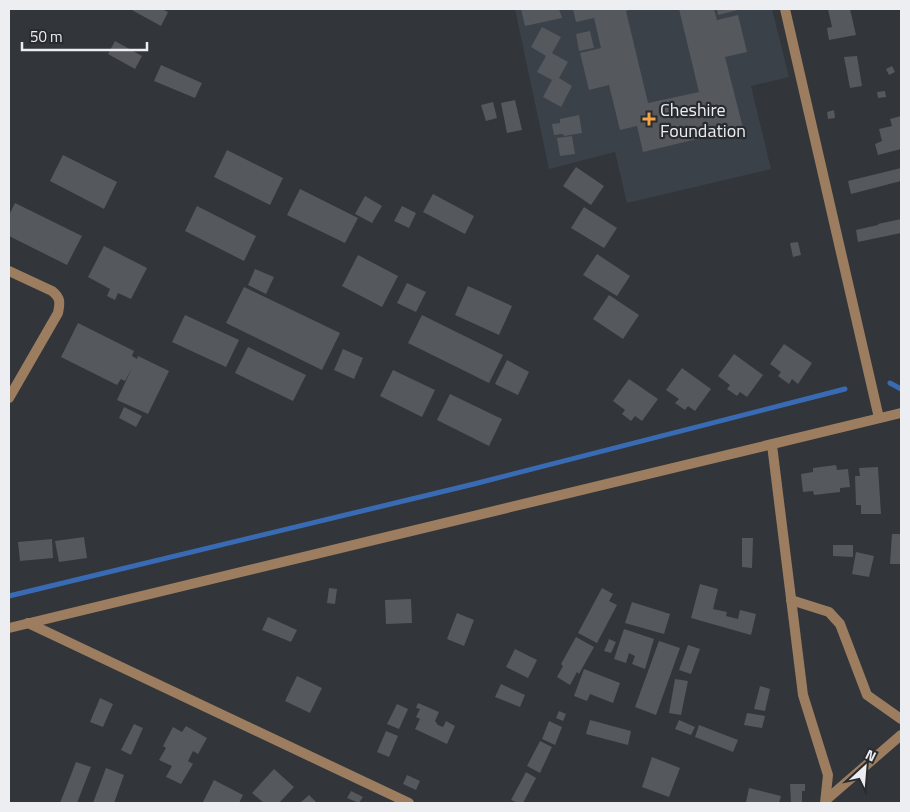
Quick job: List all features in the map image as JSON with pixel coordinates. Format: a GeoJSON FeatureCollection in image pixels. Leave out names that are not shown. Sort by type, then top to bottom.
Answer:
{"type":"FeatureCollection","features":[{"type":"Feature","properties":{"kind":"street"},"geometry":{"type":"LineString","coordinates":[[785,9],[879,418]]}},
{"type":"Feature","properties":{"kind":"street"},"geometry":{"type":"LineString","coordinates":[[9,271],[52,291],[57,295],[60,303],[58,313],[9,398]]}},
{"type":"Feature","properties":{"kind":"street"},"geometry":{"type":"LineString","coordinates":[[9,628],[901,413]]}},
{"type":"Feature","properties":{"kind":"street"},"geometry":{"type":"LineString","coordinates":[[772,445],[803,695],[827,769],[826,802]]}},
{"type":"Feature","properties":{"kind":"street"},"geometry":{"type":"LineString","coordinates":[[791,600],[829,612],[840,624],[867,696],[901,719]]}},
{"type":"Feature","properties":{"kind":"street"},"geometry":{"type":"LineString","coordinates":[[28,623],[409,803]]}},
{"type":"Feature","properties":{"kind":"street"},"geometry":{"type":"LineString","coordinates":[[826,802],[901,735]]}},
{"type":"Feature","properties":{"kind":"shaded area","name":"Cheshire Foundation"},"geometry":{"type":"Polygon","coordinates":[[[515,9],[772,9],[789,77],[751,86],[771,169],[627,203],[615,152],[549,169],[515,9]]]}},
{"type":"Feature","properties":{"kind":"building"},"geometry":{"type":"Polygon","coordinates":[[[130,9],[162,9],[168,12],[161,26],[130,9]]]}},
{"type":"Feature","properties":{"kind":"building"},"geometry":{"type":"Polygon","coordinates":[[[521,9],[559,9],[562,18],[525,26],[521,9]]]}},
{"type":"Feature","properties":{"kind":"building"},"geometry":{"type":"Polygon","coordinates":[[[573,9],[633,9],[626,11],[648,103],[699,92],[679,9],[714,9],[717,20],[738,15],[747,52],[725,57],[743,128],[643,152],[637,126],[620,130],[609,85],[589,90],[580,53],[601,48],[594,18],[576,22],[573,9]]]}},
{"type":"Feature","properties":{"kind":"building"},"geometry":{"type":"Polygon","coordinates":[[[717,9],[742,9],[718,15],[717,9]]]}},
{"type":"Feature","properties":{"kind":"building"},"geometry":{"type":"Polygon","coordinates":[[[828,9],[850,9],[856,35],[829,40],[827,28],[832,27],[828,9]]]}},
{"type":"Feature","properties":{"kind":"building"},"geometry":{"type":"Polygon","coordinates":[[[542,27],[561,37],[552,53],[568,62],[559,78],[572,86],[561,107],[543,97],[552,80],[537,72],[546,56],[531,47],[542,27]]]}},
{"type":"Feature","properties":{"kind":"building"},"geometry":{"type":"Polygon","coordinates":[[[590,31],[594,48],[579,51],[576,34],[590,31]]]}},
{"type":"Feature","properties":{"kind":"building"},"geometry":{"type":"Polygon","coordinates":[[[115,41],[142,56],[135,69],[108,54],[115,41]]]}},
{"type":"Feature","properties":{"kind":"building"},"geometry":{"type":"Polygon","coordinates":[[[857,56],[862,86],[850,88],[844,57],[857,56]]]}},
{"type":"Feature","properties":{"kind":"building"},"geometry":{"type":"Polygon","coordinates":[[[161,65],[202,83],[195,98],[154,81],[161,65]]]}},
{"type":"Feature","properties":{"kind":"building"},"geometry":{"type":"Polygon","coordinates":[[[892,66],[895,72],[889,75],[886,69],[892,66]]]}},
{"type":"Feature","properties":{"kind":"building"},"geometry":{"type":"Polygon","coordinates":[[[885,91],[886,97],[878,98],[877,92],[885,91]]]}},
{"type":"Feature","properties":{"kind":"building"},"geometry":{"type":"Polygon","coordinates":[[[515,100],[522,130],[507,133],[501,103],[515,100]]]}},
{"type":"Feature","properties":{"kind":"building"},"geometry":{"type":"Polygon","coordinates":[[[493,102],[497,118],[486,121],[481,105],[493,102]]]}},
{"type":"Feature","properties":{"kind":"building"},"geometry":{"type":"Polygon","coordinates":[[[834,110],[835,118],[828,119],[827,112],[834,110]]]}},
{"type":"Feature","properties":{"kind":"building"},"geometry":{"type":"Polygon","coordinates":[[[579,115],[582,133],[564,136],[563,134],[554,135],[552,124],[560,123],[560,119],[579,115]]]}},
{"type":"Feature","properties":{"kind":"building"},"geometry":{"type":"Polygon","coordinates":[[[901,116],[901,149],[878,155],[875,144],[882,141],[879,129],[892,126],[890,119],[901,116]]]}},
{"type":"Feature","properties":{"kind":"building"},"geometry":{"type":"Polygon","coordinates":[[[572,136],[575,154],[560,156],[557,138],[572,136]]]}},
{"type":"Feature","properties":{"kind":"building"},"geometry":{"type":"Polygon","coordinates":[[[227,150],[283,178],[270,205],[214,177],[227,150]]]}},
{"type":"Feature","properties":{"kind":"building"},"geometry":{"type":"Polygon","coordinates":[[[63,155],[117,182],[104,209],[50,181],[63,155]]]}},
{"type":"Feature","properties":{"kind":"building"},"geometry":{"type":"Polygon","coordinates":[[[576,167],[604,186],[591,205],[563,186],[576,167]]]}},
{"type":"Feature","properties":{"kind":"building"},"geometry":{"type":"Polygon","coordinates":[[[901,168],[901,181],[851,194],[848,181],[901,168]]]}},
{"type":"Feature","properties":{"kind":"building"},"geometry":{"type":"Polygon","coordinates":[[[300,189],[358,218],[345,243],[287,215],[300,189]]]}},
{"type":"Feature","properties":{"kind":"building"},"geometry":{"type":"Polygon","coordinates":[[[433,194],[474,216],[465,234],[423,212],[433,194]]]}},
{"type":"Feature","properties":{"kind":"building"},"geometry":{"type":"Polygon","coordinates":[[[365,196],[382,206],[372,223],[355,214],[365,196]]]}},
{"type":"Feature","properties":{"kind":"building"},"geometry":{"type":"Polygon","coordinates":[[[15,203],[82,236],[67,265],[9,236],[9,215],[15,203]]]}},
{"type":"Feature","properties":{"kind":"building"},"geometry":{"type":"Polygon","coordinates":[[[197,206],[256,236],[244,261],[185,231],[197,206]]]}},
{"type":"Feature","properties":{"kind":"building"},"geometry":{"type":"Polygon","coordinates":[[[402,206],[416,213],[409,228],[394,221],[402,206]]]}},
{"type":"Feature","properties":{"kind":"building"},"geometry":{"type":"Polygon","coordinates":[[[584,207],[617,228],[604,248],[571,228],[584,207]]]}},
{"type":"Feature","properties":{"kind":"building"},"geometry":{"type":"Polygon","coordinates":[[[901,219],[901,233],[858,242],[856,230],[878,225],[879,231],[878,224],[901,219]]]}},
{"type":"Feature","properties":{"kind":"building"},"geometry":{"type":"Polygon","coordinates":[[[798,242],[801,255],[793,257],[790,243],[798,242]]]}},
{"type":"Feature","properties":{"kind":"building"},"geometry":{"type":"Polygon","coordinates":[[[104,246],[147,268],[131,299],[118,293],[115,300],[107,296],[110,289],[88,277],[104,246]]]}},
{"type":"Feature","properties":{"kind":"building"},"geometry":{"type":"Polygon","coordinates":[[[597,254],[630,276],[617,296],[583,275],[597,254]]]}},
{"type":"Feature","properties":{"kind":"building"},"geometry":{"type":"Polygon","coordinates":[[[358,255],[398,276],[382,307],[342,286],[358,255]]]}},
{"type":"Feature","properties":{"kind":"building"},"geometry":{"type":"Polygon","coordinates":[[[255,269],[274,277],[266,294],[248,285],[255,269]]]}},
{"type":"Feature","properties":{"kind":"building"},"geometry":{"type":"Polygon","coordinates":[[[407,283],[426,292],[416,312],[397,303],[407,283]]]}},
{"type":"Feature","properties":{"kind":"building"},"geometry":{"type":"Polygon","coordinates":[[[468,286],[512,306],[499,335],[455,315],[468,286]]]}},
{"type":"Feature","properties":{"kind":"building"},"geometry":{"type":"Polygon","coordinates":[[[244,287],[340,333],[322,370],[226,323],[244,287]]]}},
{"type":"Feature","properties":{"kind":"building"},"geometry":{"type":"Polygon","coordinates":[[[609,295],[639,315],[623,339],[593,319],[609,295]]]}},
{"type":"Feature","properties":{"kind":"building"},"geometry":{"type":"Polygon","coordinates":[[[185,315],[239,340],[226,367],[172,342],[185,315]]]}},
{"type":"Feature","properties":{"kind":"building"},"geometry":{"type":"Polygon","coordinates":[[[422,315],[503,355],[489,383],[408,343],[422,315]]]}},
{"type":"Feature","properties":{"kind":"building"},"geometry":{"type":"Polygon","coordinates":[[[78,323],[134,351],[132,356],[137,359],[138,356],[169,371],[148,414],[117,400],[132,368],[125,381],[121,379],[117,385],[61,357],[78,323]]]}},
{"type":"Feature","properties":{"kind":"building"},"geometry":{"type":"Polygon","coordinates":[[[784,344],[812,363],[798,384],[792,379],[789,384],[778,376],[781,372],[770,364],[784,344]]]}},
{"type":"Feature","properties":{"kind":"building"},"geometry":{"type":"Polygon","coordinates":[[[248,347],[306,375],[293,401],[235,373],[248,347]]]}},
{"type":"Feature","properties":{"kind":"building"},"geometry":{"type":"Polygon","coordinates":[[[343,349],[363,358],[354,379],[334,370],[343,349]]]}},
{"type":"Feature","properties":{"kind":"building"},"geometry":{"type":"Polygon","coordinates":[[[734,354],[763,375],[747,397],[740,392],[737,396],[727,389],[730,385],[718,376],[734,354]]]}},
{"type":"Feature","properties":{"kind":"building"},"geometry":{"type":"Polygon","coordinates":[[[507,360],[529,372],[518,395],[495,384],[507,360]]]}},
{"type":"Feature","properties":{"kind":"building"},"geometry":{"type":"Polygon","coordinates":[[[682,368],[711,389],[695,411],[688,406],[685,410],[675,403],[679,399],[666,390],[682,368]]]}},
{"type":"Feature","properties":{"kind":"building"},"geometry":{"type":"Polygon","coordinates":[[[393,370],[435,390],[422,417],[380,396],[393,370]]]}},
{"type":"Feature","properties":{"kind":"building"},"geometry":{"type":"Polygon","coordinates":[[[629,379],[658,399],[642,421],[635,416],[631,421],[622,414],[625,410],[613,401],[629,379]]]}},
{"type":"Feature","properties":{"kind":"building"},"geometry":{"type":"Polygon","coordinates":[[[450,394],[502,419],[489,446],[437,420],[450,394]]]}},
{"type":"Feature","properties":{"kind":"building"},"geometry":{"type":"Polygon","coordinates":[[[124,407],[142,416],[136,427],[119,418],[124,407]]]}},
{"type":"Feature","properties":{"kind":"building"},"geometry":{"type":"Polygon","coordinates":[[[836,465],[837,470],[848,469],[850,487],[840,488],[840,492],[814,495],[813,491],[803,492],[801,474],[813,472],[813,468],[836,465]]]}},
{"type":"Feature","properties":{"kind":"building"},"geometry":{"type":"Polygon","coordinates":[[[878,467],[881,514],[861,514],[861,505],[856,505],[855,476],[860,476],[859,468],[878,467]]]}},
{"type":"Feature","properties":{"kind":"building"},"geometry":{"type":"Polygon","coordinates":[[[892,534],[901,534],[901,564],[890,564],[892,534]]]}},
{"type":"Feature","properties":{"kind":"building"},"geometry":{"type":"Polygon","coordinates":[[[84,537],[87,558],[59,562],[55,541],[84,537]]]}},
{"type":"Feature","properties":{"kind":"building"},"geometry":{"type":"Polygon","coordinates":[[[742,538],[753,538],[752,568],[742,567],[742,538]]]}},
{"type":"Feature","properties":{"kind":"building"},"geometry":{"type":"Polygon","coordinates":[[[52,539],[53,558],[20,561],[18,542],[52,539]]]}},
{"type":"Feature","properties":{"kind":"building"},"geometry":{"type":"Polygon","coordinates":[[[833,545],[853,545],[853,557],[833,556],[833,545]]]}},
{"type":"Feature","properties":{"kind":"building"},"geometry":{"type":"Polygon","coordinates":[[[856,552],[874,556],[869,577],[852,574],[856,552]]]}},
{"type":"Feature","properties":{"kind":"building"},"geometry":{"type":"Polygon","coordinates":[[[700,584],[718,589],[713,609],[727,612],[726,616],[738,619],[740,610],[756,614],[751,635],[691,618],[700,584]]]}},
{"type":"Feature","properties":{"kind":"building"},"geometry":{"type":"Polygon","coordinates":[[[329,588],[337,589],[335,604],[327,603],[329,588]]]}},
{"type":"Feature","properties":{"kind":"building"},"geometry":{"type":"Polygon","coordinates":[[[602,588],[613,594],[609,601],[617,605],[597,643],[578,633],[602,588]]]}},
{"type":"Feature","properties":{"kind":"building"},"geometry":{"type":"Polygon","coordinates":[[[411,599],[412,623],[386,624],[385,600],[411,599]]]}},
{"type":"Feature","properties":{"kind":"building"},"geometry":{"type":"Polygon","coordinates":[[[632,602],[670,614],[664,634],[625,623],[632,602]]]}},
{"type":"Feature","properties":{"kind":"building"},"geometry":{"type":"Polygon","coordinates":[[[457,613],[474,620],[464,646],[447,639],[457,613]]]}},
{"type":"Feature","properties":{"kind":"building"},"geometry":{"type":"Polygon","coordinates":[[[268,617],[297,630],[291,642],[262,630],[268,617]]]}},
{"type":"Feature","properties":{"kind":"building"},"geometry":{"type":"Polygon","coordinates":[[[624,629],[654,639],[645,669],[632,664],[635,656],[629,653],[626,663],[614,659],[624,629]]]}},
{"type":"Feature","properties":{"kind":"building"},"geometry":{"type":"Polygon","coordinates":[[[576,637],[594,647],[579,674],[577,672],[570,685],[557,677],[563,666],[561,664],[576,637]]]}},
{"type":"Feature","properties":{"kind":"building"},"geometry":{"type":"Polygon","coordinates":[[[609,639],[616,642],[611,653],[604,651],[609,639]]]}},
{"type":"Feature","properties":{"kind":"building"},"geometry":{"type":"Polygon","coordinates":[[[659,641],[680,648],[656,715],[635,707],[659,641]]]}},
{"type":"Feature","properties":{"kind":"building"},"geometry":{"type":"Polygon","coordinates":[[[688,645],[700,649],[691,674],[679,670],[688,645]]]}},
{"type":"Feature","properties":{"kind":"building"},"geometry":{"type":"Polygon","coordinates":[[[515,649],[537,660],[528,678],[506,667],[515,649]]]}},
{"type":"Feature","properties":{"kind":"building"},"geometry":{"type":"Polygon","coordinates":[[[584,669],[620,683],[613,703],[590,694],[587,701],[574,696],[584,669]]]}},
{"type":"Feature","properties":{"kind":"building"},"geometry":{"type":"Polygon","coordinates":[[[297,676],[322,688],[310,713],[285,701],[297,676]]]}},
{"type":"Feature","properties":{"kind":"building"},"geometry":{"type":"Polygon","coordinates":[[[675,679],[688,681],[681,715],[669,713],[675,679]]]}},
{"type":"Feature","properties":{"kind":"building"},"geometry":{"type":"Polygon","coordinates":[[[501,684],[525,695],[520,707],[495,697],[501,684]]]}},
{"type":"Feature","properties":{"kind":"building"},"geometry":{"type":"Polygon","coordinates":[[[760,686],[770,689],[765,711],[754,709],[760,686]]]}},
{"type":"Feature","properties":{"kind":"building"},"geometry":{"type":"Polygon","coordinates":[[[100,698],[113,704],[103,727],[90,722],[100,698]]]}},
{"type":"Feature","properties":{"kind":"building"},"geometry":{"type":"Polygon","coordinates":[[[418,703],[439,712],[435,721],[438,725],[443,727],[446,721],[455,726],[447,744],[415,729],[420,719],[416,717],[420,709],[416,708],[418,703]]]}},
{"type":"Feature","properties":{"kind":"building"},"geometry":{"type":"Polygon","coordinates":[[[397,704],[408,709],[399,729],[387,724],[397,704]]]}},
{"type":"Feature","properties":{"kind":"building"},"geometry":{"type":"Polygon","coordinates":[[[559,711],[566,714],[563,721],[556,718],[559,711]]]}},
{"type":"Feature","properties":{"kind":"building"},"geometry":{"type":"Polygon","coordinates":[[[747,713],[765,716],[762,728],[744,725],[747,713]]]}},
{"type":"Feature","properties":{"kind":"building"},"geometry":{"type":"Polygon","coordinates":[[[590,720],[631,731],[628,745],[586,734],[590,720]]]}},
{"type":"Feature","properties":{"kind":"building"},"geometry":{"type":"Polygon","coordinates":[[[679,720],[695,727],[691,735],[675,729],[679,720]]]}},
{"type":"Feature","properties":{"kind":"building"},"geometry":{"type":"Polygon","coordinates":[[[549,721],[562,727],[555,745],[542,739],[549,721]]]}},
{"type":"Feature","properties":{"kind":"building"},"geometry":{"type":"Polygon","coordinates":[[[134,724],[143,728],[131,755],[121,750],[134,724]]]}},
{"type":"Feature","properties":{"kind":"building"},"geometry":{"type":"Polygon","coordinates":[[[699,725],[738,740],[733,752],[695,737],[699,725]]]}},
{"type":"Feature","properties":{"kind":"building"},"geometry":{"type":"Polygon","coordinates":[[[186,726],[207,738],[198,754],[193,751],[188,761],[193,764],[181,784],[166,777],[172,766],[159,760],[166,748],[163,746],[173,727],[182,732],[186,726]]]}},
{"type":"Feature","properties":{"kind":"building"},"geometry":{"type":"Polygon","coordinates":[[[386,731],[398,736],[389,757],[377,752],[386,731]]]}},
{"type":"Feature","properties":{"kind":"building"},"geometry":{"type":"Polygon","coordinates":[[[540,741],[552,747],[540,773],[527,766],[540,741]]]}},
{"type":"Feature","properties":{"kind":"building"},"geometry":{"type":"Polygon","coordinates":[[[652,757],[680,768],[669,797],[642,787],[652,757]]]}},
{"type":"Feature","properties":{"kind":"building"},"geometry":{"type":"Polygon","coordinates":[[[76,762],[91,767],[77,803],[60,803],[76,762]]]}},
{"type":"Feature","properties":{"kind":"building"},"geometry":{"type":"Polygon","coordinates":[[[106,768],[124,775],[114,803],[93,803],[106,768]]]}},
{"type":"Feature","properties":{"kind":"building"},"geometry":{"type":"Polygon","coordinates":[[[274,769],[294,787],[279,803],[264,803],[252,793],[274,769]]]}},
{"type":"Feature","properties":{"kind":"building"},"geometry":{"type":"Polygon","coordinates":[[[526,772],[536,778],[523,803],[518,803],[511,800],[526,772]]]}},
{"type":"Feature","properties":{"kind":"building"},"geometry":{"type":"Polygon","coordinates":[[[407,775],[420,781],[416,790],[403,784],[407,775]]]}},
{"type":"Feature","properties":{"kind":"building"},"geometry":{"type":"Polygon","coordinates":[[[214,780],[243,795],[239,803],[203,802],[214,780]]]}},
{"type":"Feature","properties":{"kind":"building"},"geometry":{"type":"Polygon","coordinates":[[[790,784],[805,784],[805,791],[802,791],[802,803],[791,803],[790,784]]]}},
{"type":"Feature","properties":{"kind":"building"},"geometry":{"type":"Polygon","coordinates":[[[749,788],[781,796],[779,803],[746,802],[749,788]]]}},
{"type":"Feature","properties":{"kind":"building"},"geometry":{"type":"Polygon","coordinates":[[[351,791],[363,797],[359,803],[347,798],[351,791]]]}},
{"type":"Feature","properties":{"kind":"building"},"geometry":{"type":"Polygon","coordinates":[[[309,795],[317,803],[300,803],[309,795]]]}},
{"type":"Feature","properties":{"kind":"waterway"},"geometry":{"type":"LineString","coordinates":[[890,383],[901,389]]}},
{"type":"Feature","properties":{"kind":"waterway"},"geometry":{"type":"LineString","coordinates":[[9,596],[474,484],[845,389]]}},
{"type":"Feature","properties":{"kind":"place","name":"Cheshire Foundation"},"geometry":{"type":"Point","coordinates":[649,119]}}]}
